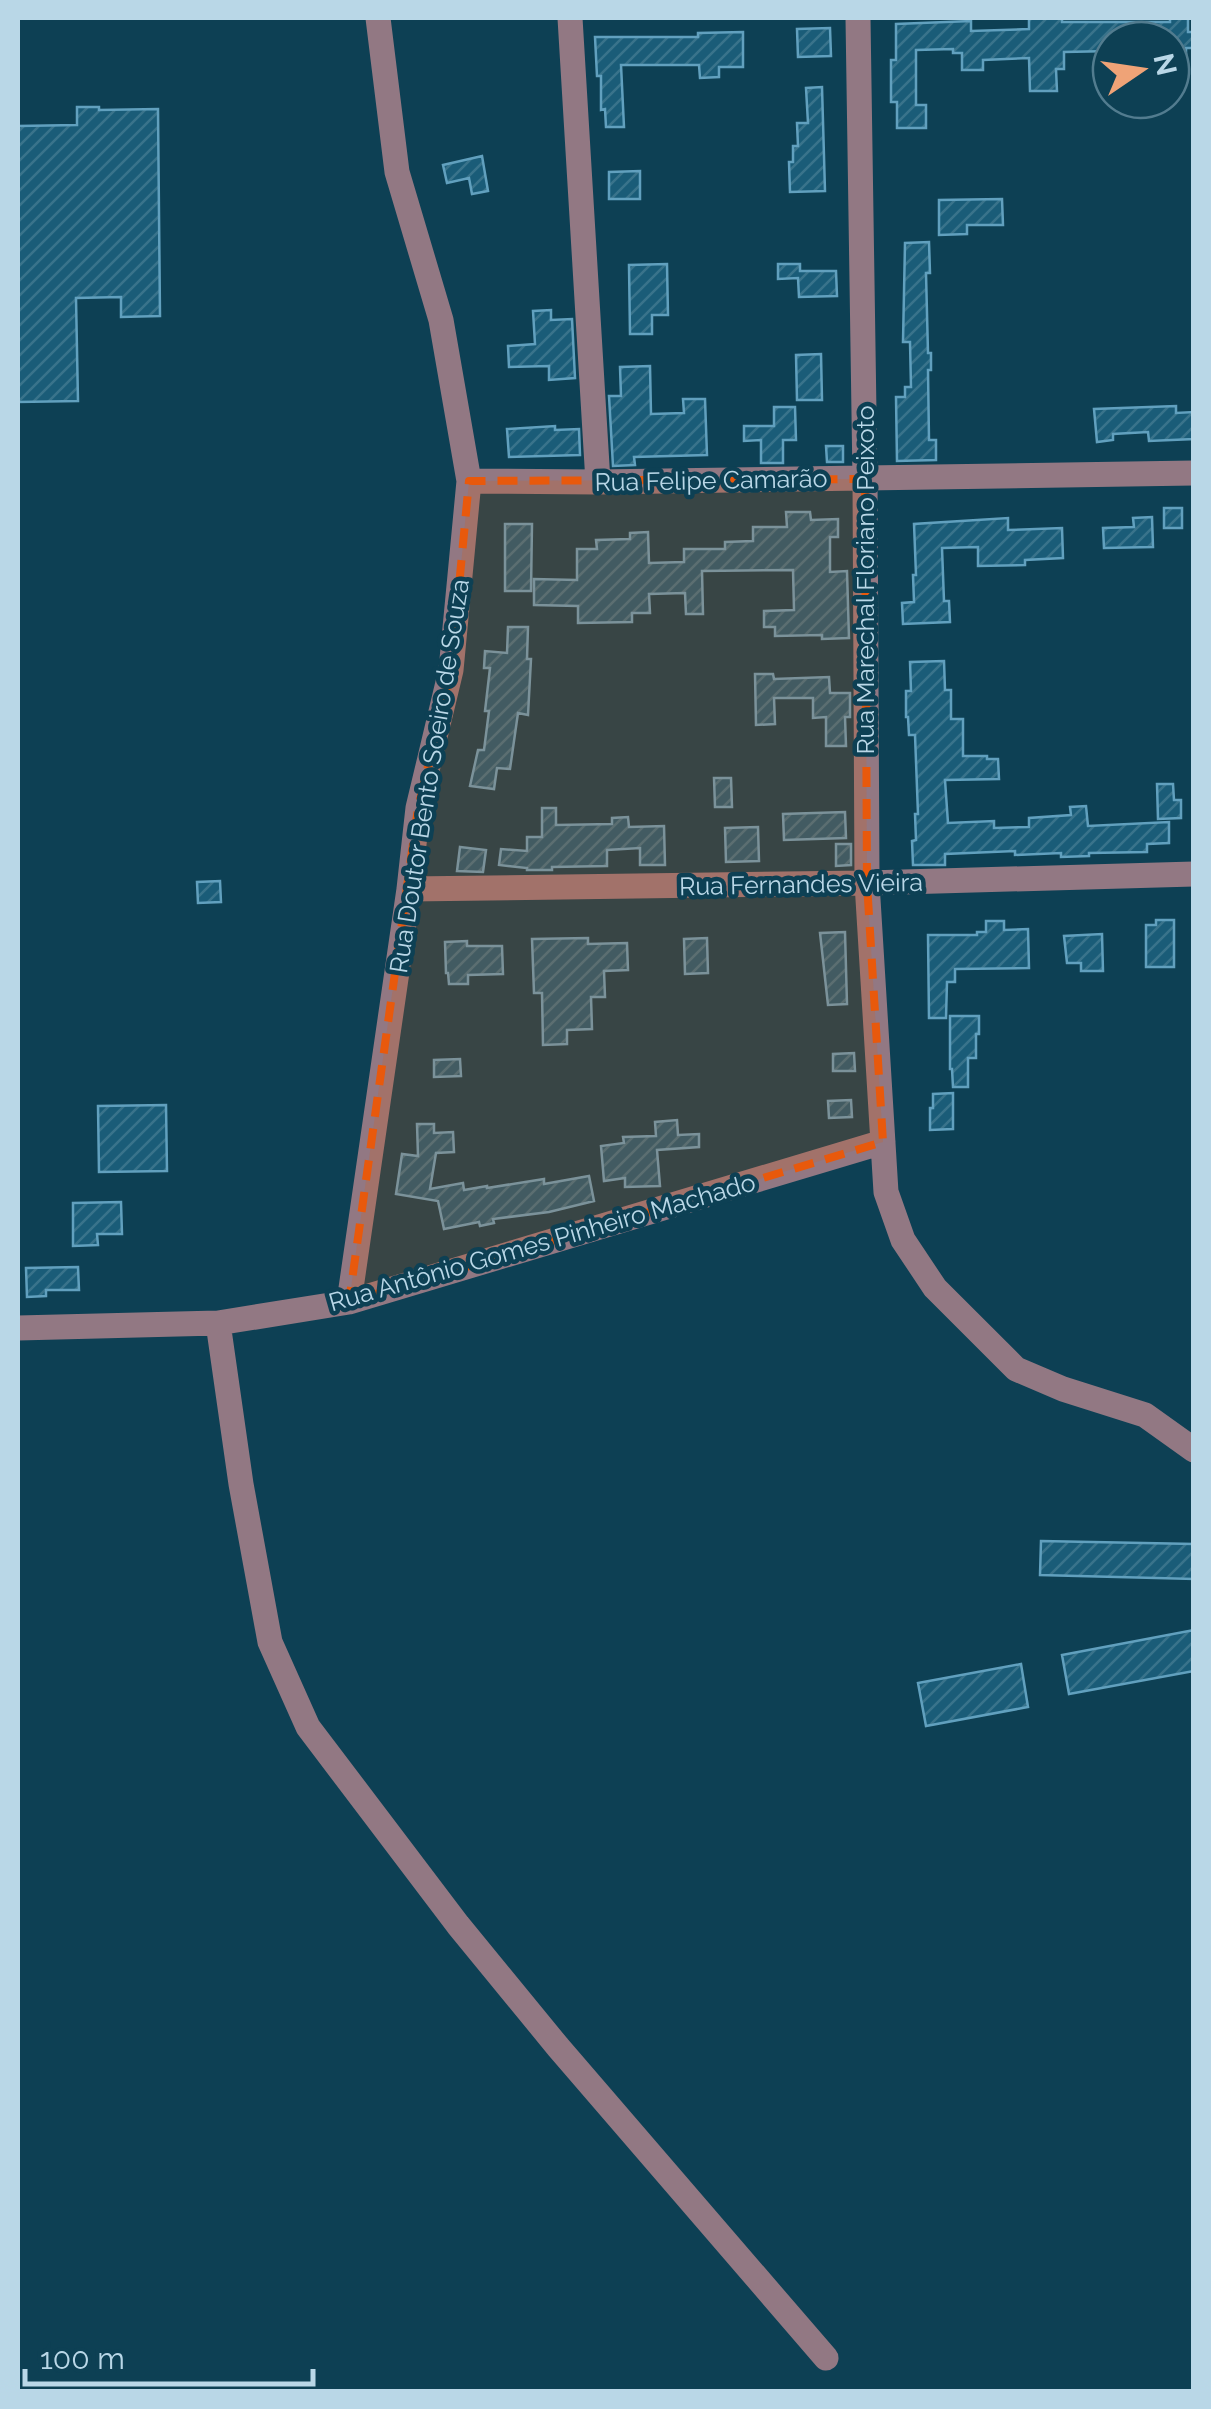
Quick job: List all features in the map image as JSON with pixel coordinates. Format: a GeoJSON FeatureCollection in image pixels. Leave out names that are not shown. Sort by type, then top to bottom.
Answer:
{"type":"FeatureCollection","features":[{"type":"Feature","properties":{"kind":"street","name":"Rua Doutor Bento Soeiro de Souza"},"geometry":{"type":"LineString","coordinates":[[349,1302],[410,890],[418,808],[451,670],[469,482],[441,320],[397,172],[378,18]]}},
{"type":"Feature","properties":{"kind":"street"},"geometry":{"type":"LineString","coordinates":[[570,18],[598,482]]}},
{"type":"Feature","properties":{"kind":"street","name":"Rua Marechal Floriano Peixoto"},"geometry":{"type":"LineString","coordinates":[[858,18],[867,883],[886,1192],[903,1240],[936,1288],[1016,1369],[1063,1389],[1145,1415],[1194,1450]]}},
{"type":"Feature","properties":{"kind":"street","name":"Rua Felipe Camarão"},"geometry":{"type":"LineString","coordinates":[[469,482],[1194,473]]}},
{"type":"Feature","properties":{"kind":"street","name":"Rua Fernandes Vieira"},"geometry":{"type":"LineString","coordinates":[[410,890],[1194,874]]}},
{"type":"Feature","properties":{"kind":"street","name":"Rua Antônio Gomes Pinheiro Machado"},"geometry":{"type":"LineString","coordinates":[[18,1328],[218,1323],[349,1302],[883,1142]]}},
{"type":"Feature","properties":{"kind":"street"},"geometry":{"type":"LineString","coordinates":[[218,1323],[270,1642],[308,1727],[458,1925],[558,2048],[826,2358]]}},
{"type":"Feature","properties":{"kind":"highlighted area"},"geometry":{"type":"Polygon","coordinates":[[[865,479],[867,883],[883,1142],[349,1302],[418,808],[451,670],[469,481],[865,479]]]}},
{"type":"Feature","properties":{"kind":"building"},"geometry":{"type":"Polygon","coordinates":[[[1029,18],[1091,22],[1091,51],[1064,52],[1064,69],[1056,69],[1057,91],[1030,91],[1029,58],[983,60],[983,70],[962,70],[962,53],[953,53],[953,49],[916,50],[916,105],[926,105],[926,128],[897,128],[897,102],[891,102],[896,24],[971,21],[971,31],[1029,29],[1029,18]]]}},
{"type":"Feature","properties":{"kind":"building"},"geometry":{"type":"Polygon","coordinates":[[[830,28],[831,56],[798,57],[797,29],[830,28]]]}},
{"type":"Feature","properties":{"kind":"building"},"geometry":{"type":"Polygon","coordinates":[[[743,32],[743,67],[719,67],[719,77],[700,78],[699,65],[621,65],[624,127],[606,127],[595,37],[698,37],[698,33],[743,32]]]}},
{"type":"Feature","properties":{"kind":"building"},"geometry":{"type":"Polygon","coordinates":[[[822,87],[825,191],[790,192],[789,162],[793,162],[793,146],[798,146],[797,123],[808,123],[806,88],[822,87]]]}},
{"type":"Feature","properties":{"kind":"building"},"geometry":{"type":"Polygon","coordinates":[[[77,107],[158,109],[160,316],[121,317],[121,297],[76,298],[78,401],[18,402],[18,126],[77,125],[77,107]]]}},
{"type":"Feature","properties":{"kind":"building"},"geometry":{"type":"Polygon","coordinates":[[[482,156],[488,191],[472,194],[469,178],[447,183],[443,165],[482,156]]]}},
{"type":"Feature","properties":{"kind":"building"},"geometry":{"type":"Polygon","coordinates":[[[640,171],[640,199],[609,199],[609,172],[640,171]]]}},
{"type":"Feature","properties":{"kind":"building"},"geometry":{"type":"Polygon","coordinates":[[[1002,199],[1003,225],[967,225],[967,234],[939,235],[939,200],[1002,199]]]}},
{"type":"Feature","properties":{"kind":"building"},"geometry":{"type":"Polygon","coordinates":[[[929,242],[929,440],[936,440],[936,460],[897,461],[896,397],[905,397],[905,387],[911,387],[910,342],[903,342],[905,243],[929,242]]]}},
{"type":"Feature","properties":{"kind":"building"},"geometry":{"type":"Polygon","coordinates":[[[667,264],[668,315],[652,315],[652,334],[630,334],[629,265],[667,264]]]}},
{"type":"Feature","properties":{"kind":"building"},"geometry":{"type":"Polygon","coordinates":[[[778,264],[800,264],[800,271],[836,271],[837,296],[799,297],[798,278],[778,279],[778,264]]]}},
{"type":"Feature","properties":{"kind":"building"},"geometry":{"type":"Polygon","coordinates":[[[551,310],[551,320],[572,319],[575,378],[549,380],[549,366],[509,367],[508,346],[535,344],[533,311],[551,310]]]}},
{"type":"Feature","properties":{"kind":"building"},"geometry":{"type":"Polygon","coordinates":[[[821,354],[822,400],[797,400],[796,355],[821,354]]]}},
{"type":"Feature","properties":{"kind":"building"},"geometry":{"type":"Polygon","coordinates":[[[650,366],[651,414],[684,413],[683,399],[705,399],[707,455],[634,457],[635,465],[613,466],[609,396],[621,396],[620,367],[650,366]]]}},
{"type":"Feature","properties":{"kind":"building"},"geometry":{"type":"Polygon","coordinates":[[[1176,406],[1176,413],[1194,412],[1194,439],[1149,441],[1148,432],[1113,434],[1113,440],[1097,442],[1094,409],[1176,406]]]}},
{"type":"Feature","properties":{"kind":"building"},"geometry":{"type":"Polygon","coordinates":[[[774,407],[795,407],[796,440],[783,440],[783,463],[761,463],[761,440],[744,441],[744,426],[774,426],[774,407]]]}},
{"type":"Feature","properties":{"kind":"building"},"geometry":{"type":"Polygon","coordinates":[[[555,426],[555,430],[579,429],[580,455],[509,457],[507,429],[555,426]]]}},
{"type":"Feature","properties":{"kind":"building"},"geometry":{"type":"Polygon","coordinates":[[[826,446],[843,446],[843,462],[827,462],[826,446]]]}},
{"type":"Feature","properties":{"kind":"building"},"geometry":{"type":"Polygon","coordinates":[[[1164,508],[1182,508],[1182,528],[1164,528],[1164,508]]]}},
{"type":"Feature","properties":{"kind":"building"},"geometry":{"type":"Polygon","coordinates":[[[786,512],[810,512],[811,520],[838,519],[838,537],[830,537],[830,572],[847,571],[849,638],[775,636],[775,627],[764,627],[764,611],[794,610],[793,570],[702,571],[703,614],[686,614],[685,593],[649,594],[650,613],[632,613],[632,622],[578,623],[578,606],[534,605],[534,579],[577,580],[577,549],[597,549],[596,540],[630,539],[630,533],[648,532],[649,563],[684,562],[684,549],[725,549],[725,542],[753,541],[753,527],[787,527],[786,512]]]}},
{"type":"Feature","properties":{"kind":"building"},"geometry":{"type":"Polygon","coordinates":[[[1152,517],[1153,547],[1104,548],[1103,528],[1134,527],[1133,518],[1152,517]]]}},
{"type":"Feature","properties":{"kind":"building"},"geometry":{"type":"Polygon","coordinates":[[[1008,518],[1008,530],[1062,528],[1063,558],[1025,560],[1025,565],[978,566],[978,547],[942,548],[944,601],[949,601],[950,622],[903,624],[902,603],[914,602],[914,524],[1008,518]]]}},
{"type":"Feature","properties":{"kind":"building"},"geometry":{"type":"Polygon","coordinates":[[[505,524],[532,524],[531,591],[505,591],[505,524]]]}},
{"type":"Feature","properties":{"kind":"building"},"geometry":{"type":"Polygon","coordinates":[[[508,627],[528,627],[528,715],[518,713],[510,769],[497,768],[494,789],[470,786],[478,750],[484,750],[489,711],[485,711],[490,668],[484,668],[485,651],[507,653],[508,627]]]}},
{"type":"Feature","properties":{"kind":"building"},"geometry":{"type":"Polygon","coordinates":[[[944,661],[945,690],[951,690],[951,719],[963,719],[963,756],[998,759],[999,779],[945,780],[948,823],[994,821],[994,828],[1029,827],[1029,818],[1071,815],[1070,807],[1086,806],[1088,826],[1169,822],[1169,843],[1147,844],[1147,852],[1089,856],[1015,855],[1015,851],[945,854],[945,865],[913,865],[912,841],[916,840],[918,814],[915,735],[909,735],[906,717],[906,691],[911,691],[910,662],[944,661]]]}},
{"type":"Feature","properties":{"kind":"building"},"geometry":{"type":"Polygon","coordinates":[[[755,674],[773,674],[774,679],[829,677],[830,693],[850,693],[850,717],[845,717],[846,746],[826,746],[826,717],[813,718],[813,698],[774,698],[775,724],[756,725],[755,674]]]}},
{"type":"Feature","properties":{"kind":"building"},"geometry":{"type":"Polygon","coordinates":[[[714,778],[731,778],[732,807],[715,807],[714,778]]]}},
{"type":"Feature","properties":{"kind":"building"},"geometry":{"type":"Polygon","coordinates":[[[1157,784],[1173,784],[1174,800],[1181,800],[1181,818],[1158,819],[1157,784]]]}},
{"type":"Feature","properties":{"kind":"building"},"geometry":{"type":"Polygon","coordinates":[[[542,808],[556,808],[556,825],[612,824],[612,818],[628,817],[629,827],[664,826],[665,865],[640,865],[640,848],[607,850],[607,866],[527,870],[499,865],[501,849],[527,851],[527,837],[542,837],[542,808]]]}},
{"type":"Feature","properties":{"kind":"building"},"geometry":{"type":"Polygon","coordinates":[[[845,812],[846,838],[784,840],[783,814],[845,812]]]}},
{"type":"Feature","properties":{"kind":"building"},"geometry":{"type":"Polygon","coordinates":[[[758,827],[759,861],[726,862],[725,828],[758,827]]]}},
{"type":"Feature","properties":{"kind":"building"},"geometry":{"type":"Polygon","coordinates":[[[836,844],[851,844],[851,865],[836,866],[836,844]]]}},
{"type":"Feature","properties":{"kind":"building"},"geometry":{"type":"Polygon","coordinates":[[[460,847],[486,850],[483,872],[457,871],[460,847]]]}},
{"type":"Feature","properties":{"kind":"building"},"geometry":{"type":"Polygon","coordinates":[[[220,881],[221,902],[198,903],[197,882],[220,881]]]}},
{"type":"Feature","properties":{"kind":"building"},"geometry":{"type":"Polygon","coordinates":[[[1156,920],[1174,920],[1174,967],[1146,967],[1146,925],[1156,925],[1156,920]]]}},
{"type":"Feature","properties":{"kind":"building"},"geometry":{"type":"Polygon","coordinates":[[[986,921],[1004,921],[1004,930],[1028,929],[1029,968],[955,969],[955,982],[947,982],[946,1018],[929,1018],[928,935],[977,935],[986,932],[986,921]]]}},
{"type":"Feature","properties":{"kind":"building"},"geometry":{"type":"Polygon","coordinates":[[[845,932],[847,1004],[828,1005],[820,933],[845,932]]]}},
{"type":"Feature","properties":{"kind":"building"},"geometry":{"type":"Polygon","coordinates":[[[1102,934],[1103,971],[1081,971],[1081,963],[1067,963],[1064,936],[1102,934]]]}},
{"type":"Feature","properties":{"kind":"building"},"geometry":{"type":"Polygon","coordinates":[[[588,938],[588,944],[627,943],[628,970],[604,971],[605,997],[591,997],[592,1029],[567,1030],[567,1044],[543,1045],[542,993],[534,993],[532,939],[588,938]]]}},
{"type":"Feature","properties":{"kind":"building"},"geometry":{"type":"Polygon","coordinates":[[[707,938],[708,973],[685,974],[684,939],[707,938]]]}},
{"type":"Feature","properties":{"kind":"building"},"geometry":{"type":"Polygon","coordinates":[[[467,941],[467,946],[502,946],[503,974],[468,975],[468,984],[449,984],[445,942],[467,941]]]}},
{"type":"Feature","properties":{"kind":"building"},"geometry":{"type":"Polygon","coordinates":[[[950,1016],[979,1016],[976,1058],[968,1058],[968,1087],[953,1087],[950,1016]]]}},
{"type":"Feature","properties":{"kind":"building"},"geometry":{"type":"Polygon","coordinates":[[[854,1053],[855,1071],[833,1071],[833,1054],[854,1053]]]}},
{"type":"Feature","properties":{"kind":"building"},"geometry":{"type":"Polygon","coordinates":[[[460,1059],[461,1076],[434,1077],[434,1060],[460,1059]]]}},
{"type":"Feature","properties":{"kind":"building"},"geometry":{"type":"Polygon","coordinates":[[[953,1093],[953,1129],[930,1130],[933,1094],[953,1093]]]}},
{"type":"Feature","properties":{"kind":"building"},"geometry":{"type":"Polygon","coordinates":[[[851,1100],[852,1117],[829,1118],[828,1101],[851,1100]]]}},
{"type":"Feature","properties":{"kind":"building"},"geometry":{"type":"Polygon","coordinates":[[[166,1105],[167,1171],[99,1172],[98,1106],[166,1105]]]}},
{"type":"Feature","properties":{"kind":"building"},"geometry":{"type":"Polygon","coordinates":[[[677,1120],[678,1135],[699,1134],[699,1147],[657,1150],[660,1186],[625,1187],[625,1178],[604,1181],[601,1146],[624,1143],[623,1137],[656,1136],[655,1122],[677,1120]]]}},
{"type":"Feature","properties":{"kind":"building"},"geometry":{"type":"Polygon","coordinates":[[[417,1124],[434,1124],[434,1133],[453,1132],[454,1152],[436,1153],[430,1189],[463,1183],[464,1190],[487,1188],[544,1179],[544,1184],[589,1176],[594,1201],[493,1219],[494,1223],[480,1226],[479,1222],[444,1229],[438,1201],[396,1194],[402,1154],[418,1156],[417,1124]]]}},
{"type":"Feature","properties":{"kind":"building"},"geometry":{"type":"Polygon","coordinates":[[[121,1202],[122,1234],[97,1234],[98,1245],[73,1246],[73,1203],[121,1202]]]}},
{"type":"Feature","properties":{"kind":"building"},"geometry":{"type":"Polygon","coordinates":[[[78,1267],[79,1290],[46,1290],[46,1296],[27,1297],[26,1268],[78,1267]]]}},
{"type":"Feature","properties":{"kind":"building"},"geometry":{"type":"Polygon","coordinates":[[[1041,1541],[1194,1544],[1194,1579],[1040,1575],[1041,1541]]]}},
{"type":"Feature","properties":{"kind":"building"},"geometry":{"type":"Polygon","coordinates":[[[1194,1630],[1194,1671],[1069,1694],[1062,1655],[1194,1630]]]}},
{"type":"Feature","properties":{"kind":"building"},"geometry":{"type":"Polygon","coordinates":[[[1021,1664],[1028,1707],[926,1726],[918,1683],[1021,1664]]]}}]}
